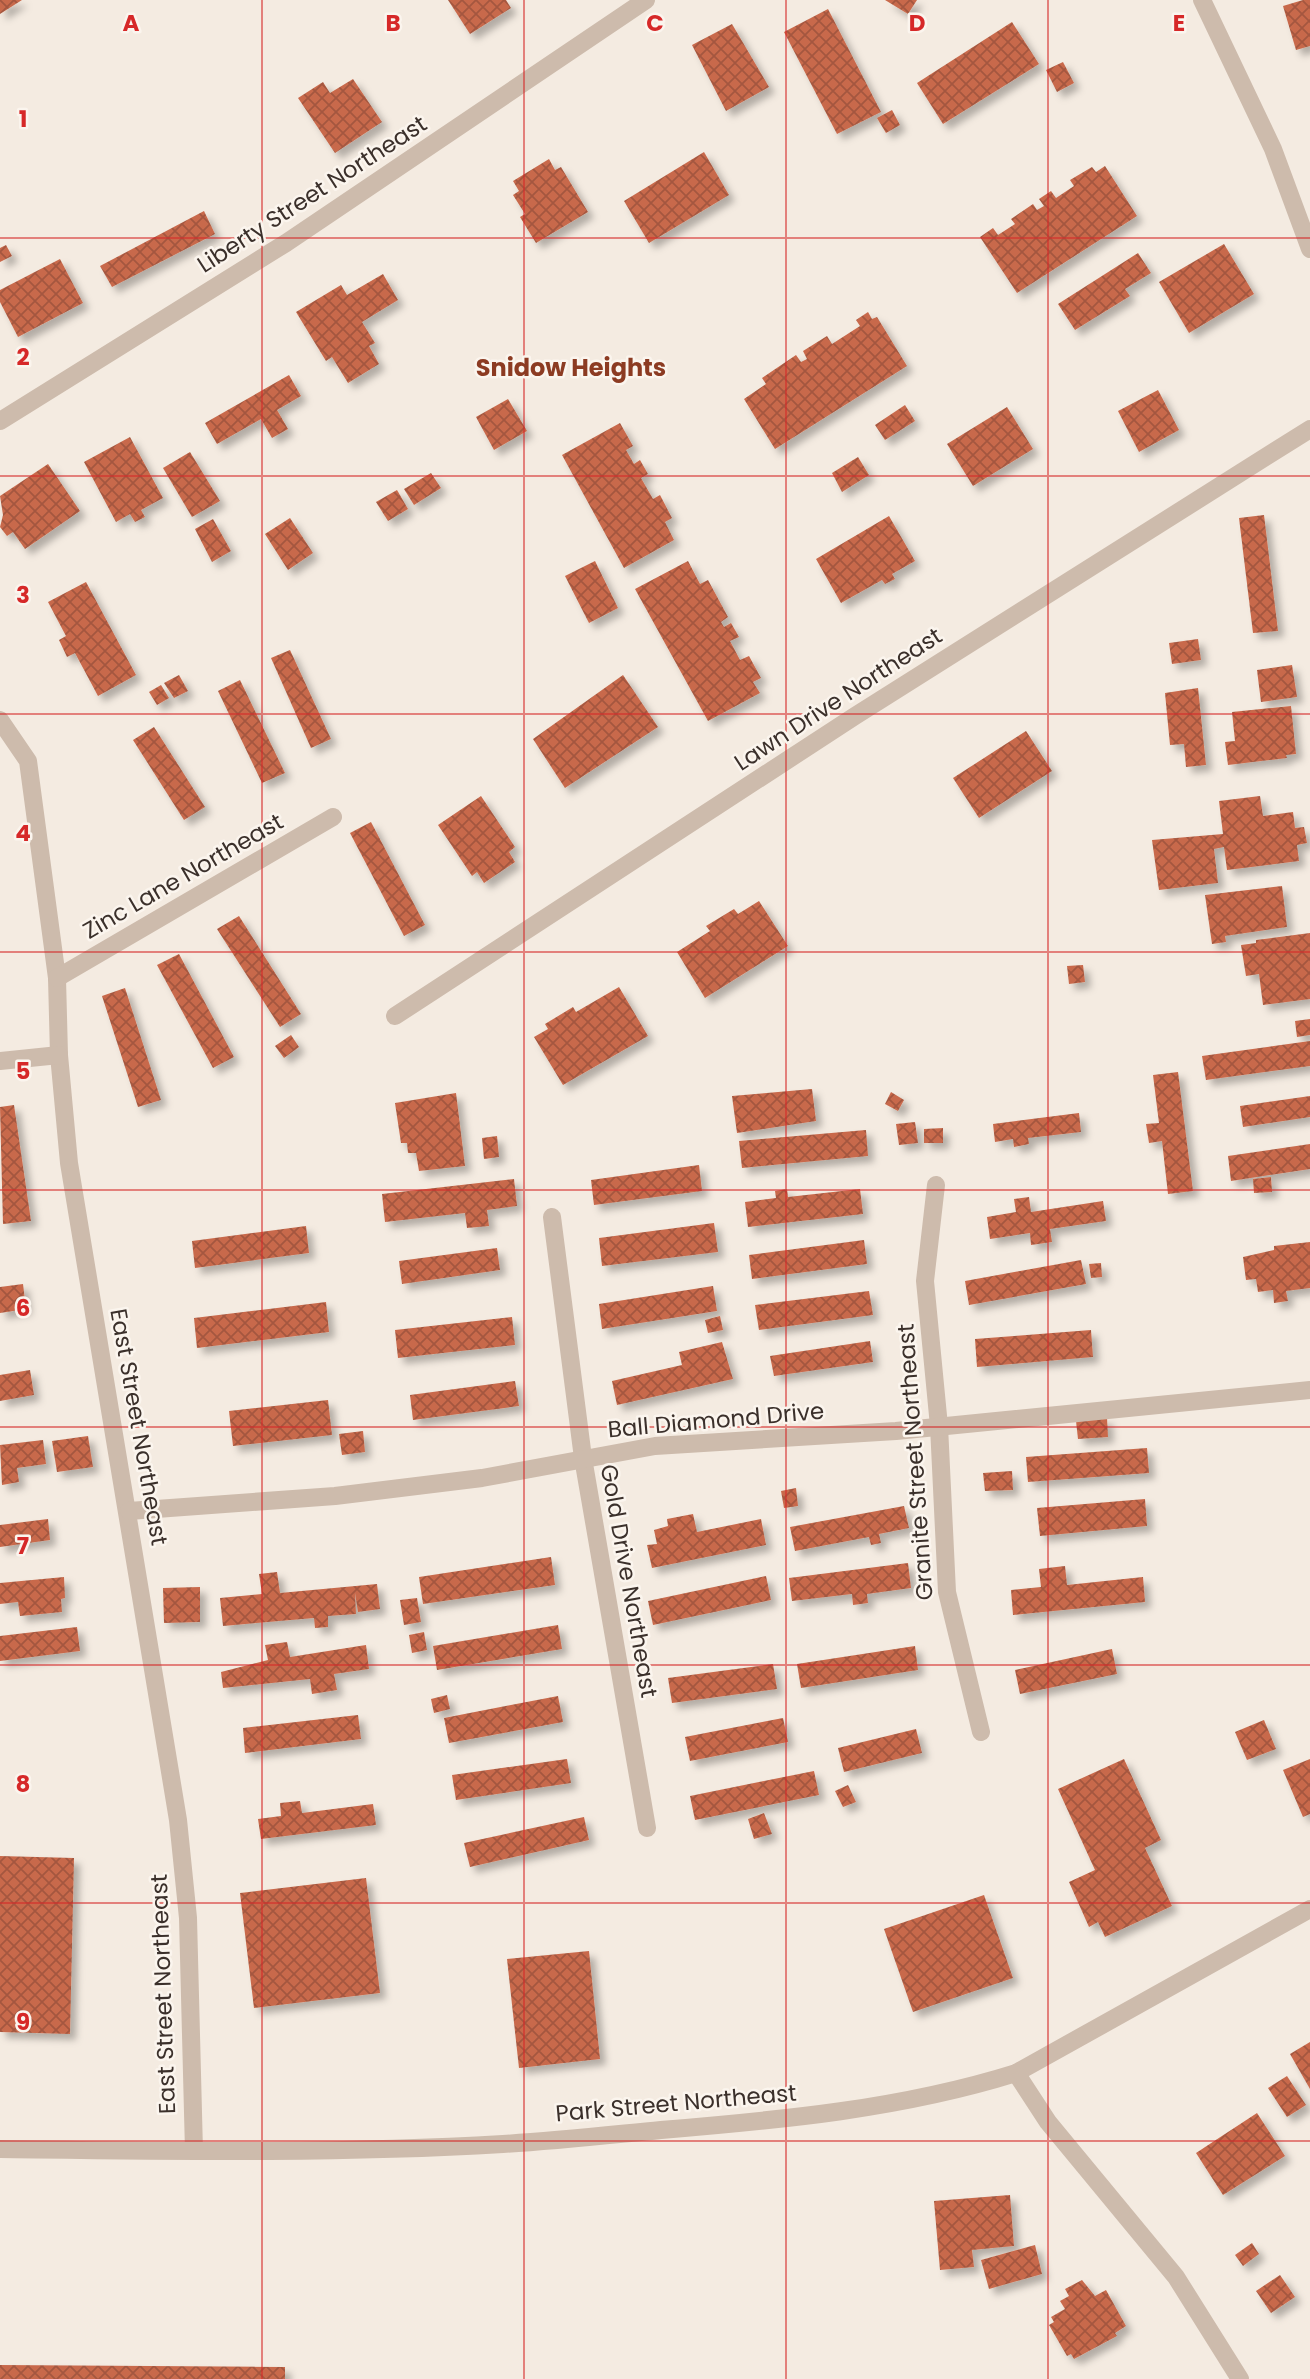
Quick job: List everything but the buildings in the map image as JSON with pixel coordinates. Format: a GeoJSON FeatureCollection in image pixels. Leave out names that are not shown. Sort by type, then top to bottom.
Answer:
{"type":"FeatureCollection","features":[{"type":"Feature","properties":{"kind":"street","name":"Liberty Street Northeast"},"geometry":{"type":"LineString","coordinates":[[0,421],[286,243],[646,0]]}},
{"type":"Feature","properties":{"kind":"street"},"geometry":{"type":"LineString","coordinates":[[1202,0],[1273,149],[1310,249]]}},
{"type":"Feature","properties":{"kind":"street","name":"Lawn Drive Northeast"},"geometry":{"type":"LineString","coordinates":[[395,1016],[855,716],[1310,429]]}},
{"type":"Feature","properties":{"kind":"street","name":"East Street Northeast"},"geometry":{"type":"LineString","coordinates":[[0,720],[28,761],[57,978],[59,1055],[69,1163],[129,1511],[178,1820],[188,1918],[194,2151]]}},
{"type":"Feature","properties":{"kind":"street","name":"Zinc Lane Northeast"},"geometry":{"type":"LineString","coordinates":[[57,978],[333,817]]}},
{"type":"Feature","properties":{"kind":"street"},"geometry":{"type":"LineString","coordinates":[[0,1061],[59,1055]]}},
{"type":"Feature","properties":{"kind":"street","name":"Granite Street Northeast"},"geometry":{"type":"LineString","coordinates":[[936,1185],[925,1281],[939,1426],[947,1591],[981,1732]]}},
{"type":"Feature","properties":{"kind":"street","name":"Gold Drive Northeast"},"geometry":{"type":"LineString","coordinates":[[552,1217],[583,1458],[647,1828]]}},
{"type":"Feature","properties":{"kind":"street","name":"Ball Diamond Drive"},"geometry":{"type":"LineString","coordinates":[[129,1511],[349,1494],[482,1478],[655,1446],[939,1426],[1310,1390]]}},
{"type":"Feature","properties":{"kind":"street","name":"Park Street Northeast"},"geometry":{"type":"LineString","coordinates":[[0,2149],[194,2151],[503,2144],[755,2122],[880,2106],[965,2090],[1016,2073],[1310,1909]]}},
{"type":"Feature","properties":{"kind":"street"},"geometry":{"type":"LineString","coordinates":[[1016,2073],[1048,2122],[1176,2277],[1240,2379]]}},
{"type":"Feature","properties":{"kind":"district","name":"Snidow Heights"},"geometry":{"type":"Point","coordinates":[571,368]}}]}
